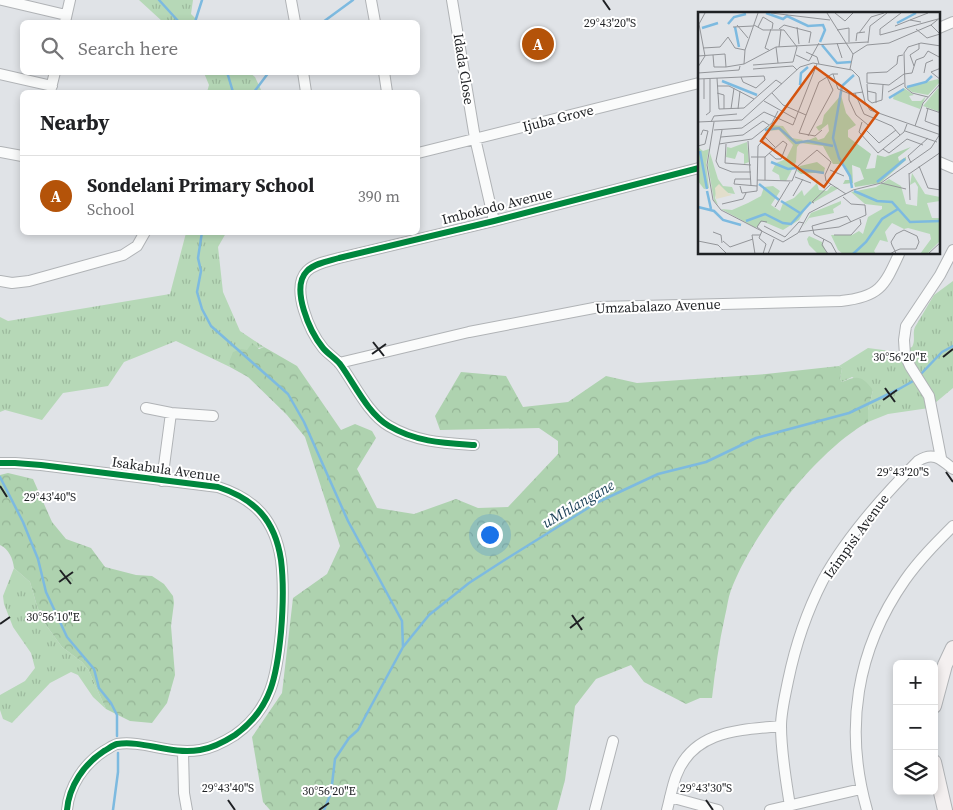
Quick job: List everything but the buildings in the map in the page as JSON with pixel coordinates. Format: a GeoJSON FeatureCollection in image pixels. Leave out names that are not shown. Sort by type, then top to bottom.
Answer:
{"type":"FeatureCollection","features":[{"type":"Feature","properties":{"kind":"street"},"geometry":{"type":"LineString","coordinates":[[2,0],[66,19],[70,0]]}},
{"type":"Feature","properties":{"kind":"street"},"geometry":{"type":"LineString","coordinates":[[291,0],[295,20]]}},
{"type":"Feature","properties":{"kind":"street"},"geometry":{"type":"LineString","coordinates":[[371,0],[375,20]]}},
{"type":"Feature","properties":{"kind":"street","name":"Idada Close"},"geometry":{"type":"LineString","coordinates":[[452,0],[475,138],[494,220]]}},
{"type":"Feature","properties":{"kind":"street"},"geometry":{"type":"LineString","coordinates":[[940,28],[953,22]]}},
{"type":"Feature","properties":{"kind":"street"},"geometry":{"type":"LineString","coordinates":[[0,74],[51,89],[53,75]]}},
{"type":"Feature","properties":{"kind":"street"},"geometry":{"type":"LineString","coordinates":[[303,75],[306,90]]}},
{"type":"Feature","properties":{"kind":"street"},"geometry":{"type":"LineString","coordinates":[[384,75],[387,90]]}},
{"type":"Feature","properties":{"kind":"street","name":"Ijuba Grove"},"geometry":{"type":"LineString","coordinates":[[420,152],[698,83]]}},
{"type":"Feature","properties":{"kind":"street"},"geometry":{"type":"LineString","coordinates":[[0,152],[20,156]]}},
{"type":"Feature","properties":{"kind":"street"},"geometry":{"type":"LineString","coordinates":[[940,162],[953,168]]}},
{"type":"Feature","properties":{"kind":"street","name":"Imbokodo Avenue"},"geometry":{"type":"LineString","coordinates":[[474,445],[430,442],[410,437],[388,426],[378,417],[339,363],[324,349],[313,334],[306,318],[300,285],[308,270],[318,264],[339,258],[698,168]]}},
{"type":"Feature","properties":{"kind":"street"},"geometry":{"type":"LineString","coordinates":[[0,281],[12,283],[29,281],[123,255],[137,246],[143,235]]}},
{"type":"Feature","properties":{"kind":"street"},"geometry":{"type":"LineString","coordinates":[[953,250],[940,275],[906,326],[904,340],[905,354],[931,401],[940,458],[953,469]]}},
{"type":"Feature","properties":{"kind":"street","name":"Umzabalazo Avenue"},"geometry":{"type":"LineString","coordinates":[[339,363],[470,332],[599,307],[858,299],[874,293],[886,281],[899,255]]}},
{"type":"Feature","properties":{"kind":"street"},"geometry":{"type":"LineString","coordinates":[[146,408],[171,413],[212,416]]}},
{"type":"Feature","properties":{"kind":"street"},"geometry":{"type":"LineString","coordinates":[[162,481],[171,413]]}},
{"type":"Feature","properties":{"kind":"street","name":"Izimpisi Avenue"},"geometry":{"type":"LineString","coordinates":[[790,806],[781,726],[791,666],[812,605],[823,580],[839,554],[888,491],[923,457],[935,456],[940,458]]}},
{"type":"Feature","properties":{"kind":"street","name":"Isakabula Avenue"},"geometry":{"type":"LineString","coordinates":[[0,464],[41,465],[218,488],[240,496],[257,507],[268,522],[280,553],[284,579],[278,662],[264,704],[254,719],[228,740],[201,750],[183,752],[116,744],[93,758],[85,767],[73,789],[67,810]]}},
{"type":"Feature","properties":{"kind":"street"},"geometry":{"type":"LineString","coordinates":[[867,810],[861,789],[855,748],[856,715],[860,683],[870,647],[885,612],[905,580],[929,550],[953,526]]}},
{"type":"Feature","properties":{"kind":"street"},"geometry":{"type":"LineString","coordinates":[[934,705],[945,665],[953,648]]}},
{"type":"Feature","properties":{"kind":"street"},"geometry":{"type":"LineString","coordinates":[[668,810],[675,777],[682,763],[695,748],[719,734],[737,730],[781,726]]}},
{"type":"Feature","properties":{"kind":"street"},"geometry":{"type":"LineString","coordinates":[[595,810],[613,741]]}},
{"type":"Feature","properties":{"kind":"street"},"geometry":{"type":"LineString","coordinates":[[183,752],[184,793],[187,810]]}},
{"type":"Feature","properties":{"kind":"street"},"geometry":{"type":"LineString","coordinates":[[938,779],[945,810]]}},
{"type":"Feature","properties":{"kind":"street"},"geometry":{"type":"LineString","coordinates":[[770,810],[861,789]]}},
{"type":"Feature","properties":{"kind":"street"},"geometry":{"type":"LineString","coordinates":[[670,797],[718,810]]}},
{"type":"Feature","properties":{"kind":"green space"},"geometry":{"type":"Polygon","coordinates":[[[139,0],[193,0],[191,14],[197,20],[161,20],[139,0]]]}},
{"type":"Feature","properties":{"kind":"green space"},"geometry":{"type":"Polygon","coordinates":[[[205,75],[252,75],[261,90],[208,90],[209,85],[205,75]]]}},
{"type":"Feature","properties":{"kind":"green space"},"geometry":{"type":"Polygon","coordinates":[[[185,235],[225,235],[218,247],[223,292],[240,331],[264,347],[247,350],[229,362],[230,367],[176,341],[124,362],[108,386],[63,393],[42,420],[5,410],[0,412],[0,317],[8,321],[170,294],[185,235]]]}},
{"type":"Feature","properties":{"kind":"green space"},"geometry":{"type":"Polygon","coordinates":[[[953,281],[953,388],[929,408],[888,414],[868,422],[868,410],[873,390],[852,377],[842,382],[840,379],[842,368],[839,366],[868,348],[898,352],[912,347],[915,327],[934,295],[953,281]]]}},
{"type":"Feature","properties":{"kind":"green space"},"geometry":{"type":"Polygon","coordinates":[[[252,343],[259,349],[264,347],[297,366],[341,430],[355,424],[372,431],[376,438],[357,469],[377,508],[414,514],[456,499],[478,508],[508,507],[558,454],[558,441],[539,428],[440,430],[435,416],[461,372],[506,376],[523,407],[568,402],[606,376],[637,383],[766,374],[839,366],[842,368],[840,379],[842,382],[852,378],[863,379],[873,390],[868,410],[868,422],[848,435],[807,473],[770,520],[741,568],[728,600],[712,698],[700,698],[686,704],[644,682],[631,665],[596,679],[575,706],[565,780],[557,810],[270,810],[263,802],[252,737],[282,693],[293,598],[327,574],[340,546],[305,437],[287,415],[248,377],[230,367],[229,362],[233,352],[241,349],[247,350],[252,343]]]}},
{"type":"Feature","properties":{"kind":"green space"},"geometry":{"type":"Polygon","coordinates":[[[8,473],[33,479],[52,522],[66,539],[91,548],[105,567],[136,575],[152,576],[164,584],[173,596],[171,626],[175,675],[167,703],[152,723],[130,721],[106,709],[88,669],[62,647],[43,621],[30,582],[14,568],[10,555],[0,545],[0,475],[8,473]]]}},
{"type":"Feature","properties":{"kind":"green space"},"geometry":{"type":"Polygon","coordinates":[[[14,568],[30,582],[43,621],[62,647],[88,669],[106,709],[93,697],[78,675],[71,672],[50,683],[12,723],[3,719],[0,710],[0,695],[25,681],[35,668],[31,653],[13,627],[4,604],[3,596],[14,568]]]}},
{"type":"Feature","properties":{"kind":"waterway"},"geometry":{"type":"LineString","coordinates":[[159,0],[177,20]]}},
{"type":"Feature","properties":{"kind":"waterway"},"geometry":{"type":"LineString","coordinates":[[196,20],[202,0]]}},
{"type":"Feature","properties":{"kind":"waterway"},"geometry":{"type":"LineString","coordinates":[[326,20],[353,0]]}},
{"type":"Feature","properties":{"kind":"waterway"},"geometry":{"type":"LineString","coordinates":[[228,75],[232,90]]}},
{"type":"Feature","properties":{"kind":"waterway"},"geometry":{"type":"LineString","coordinates":[[256,90],[267,75]]}},
{"type":"Feature","properties":{"kind":"waterway"},"geometry":{"type":"LineString","coordinates":[[202,235],[198,258],[201,271],[197,292],[202,309],[211,326],[288,394],[304,422],[348,521],[402,621],[403,647]]}},
{"type":"Feature","properties":{"kind":"waterway","name":"uMhlangane"},"geometry":{"type":"LineString","coordinates":[[919,376],[942,352],[953,346]]}},
{"type":"Feature","properties":{"kind":"waterway","name":"uMhlangane"},"geometry":{"type":"LineString","coordinates":[[324,810],[331,793],[335,759],[349,738],[358,730],[403,647],[429,615],[469,583],[596,503],[658,474],[706,462],[756,438],[849,413],[915,380]]}},
{"type":"Feature","properties":{"kind":"waterway"},"geometry":{"type":"LineString","coordinates":[[0,477],[23,522],[38,559],[46,592],[67,637],[94,669],[99,688],[111,703],[117,715],[117,736]]}},
{"type":"Feature","properties":{"kind":"waterway"},"geometry":{"type":"LineString","coordinates":[[113,810],[118,772],[118,753]]}},
{"type":"Feature","properties":{"kind":"cycle path"},"geometry":{"type":"LineString","coordinates":[[474,445],[420,439],[389,426],[374,414],[340,364],[323,348],[313,332],[301,299],[300,288],[302,279],[307,271],[318,264],[339,258],[494,221],[698,168]]}},
{"type":"Feature","properties":{"kind":"cycle path"},"geometry":{"type":"LineString","coordinates":[[0,463],[41,465],[218,487],[243,498],[261,513],[274,533],[281,560],[283,605],[277,662],[270,690],[257,714],[235,735],[205,749],[178,751],[127,743],[114,745],[97,756],[84,769],[74,784],[67,810]]}},
{"type":"Feature","properties":{"kind":"place","name":"Sondelani Primary School"},"geometry":{"type":"Point","coordinates":[538,44]}}]}
